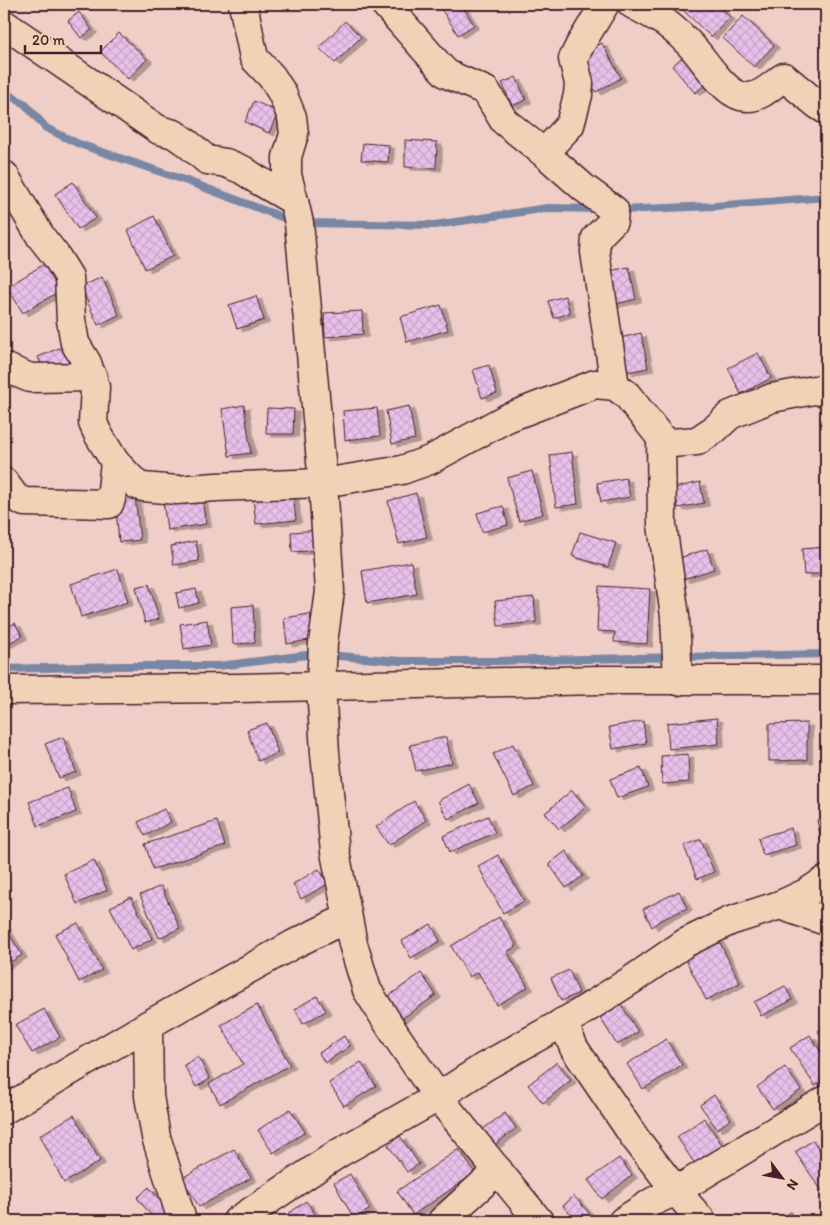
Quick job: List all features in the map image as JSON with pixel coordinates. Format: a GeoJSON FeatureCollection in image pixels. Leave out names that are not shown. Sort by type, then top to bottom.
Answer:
{"type":"FeatureCollection","features":[{"type":"Feature","properties":{"kind":"street"},"geometry":{"type":"LineString","coordinates":[[385,4],[447,74],[486,91],[504,121],[584,188],[614,210],[613,221],[596,238],[595,252],[615,386]]}},
{"type":"Feature","properties":{"kind":"street"},"geometry":{"type":"LineString","coordinates":[[544,153],[570,126],[579,83],[573,59],[605,4]]}},
{"type":"Feature","properties":{"kind":"street"},"geometry":{"type":"LineString","coordinates":[[632,4],[666,24],[694,49],[718,80],[734,93],[746,98],[752,97],[765,91],[784,77],[826,110]]}},
{"type":"Feature","properties":{"kind":"street"},"geometry":{"type":"LineString","coordinates":[[249,7],[254,58],[272,77],[282,93],[292,118],[294,134],[287,156],[286,175],[299,223],[324,483],[330,591],[324,643],[322,686],[326,762],[335,852],[353,944],[367,990],[438,1097],[539,1221]]}},
{"type":"Feature","properties":{"kind":"street"},"geometry":{"type":"LineString","coordinates":[[4,24],[159,130],[174,134],[187,142],[207,160],[226,162],[243,170],[294,201]]}},
{"type":"Feature","properties":{"kind":"street"},"geometry":{"type":"LineString","coordinates":[[4,175],[41,236],[69,277],[71,320],[75,343],[93,377],[95,387],[93,423],[115,462],[136,485],[156,489],[177,490],[324,483],[402,470],[430,460],[507,418],[595,384],[615,386],[627,395],[661,438],[671,443],[697,441],[715,429],[730,415],[772,398],[814,390],[826,392]]}},
{"type":"Feature","properties":{"kind":"street"},"geometry":{"type":"LineString","coordinates":[[4,367],[30,378],[93,377]]}},
{"type":"Feature","properties":{"kind":"street"},"geometry":{"type":"LineString","coordinates":[[661,438],[662,525],[674,616],[678,681]]}},
{"type":"Feature","properties":{"kind":"street"},"geometry":{"type":"LineString","coordinates":[[4,482],[15,497],[24,502],[108,504],[111,499],[115,462]]}},
{"type":"Feature","properties":{"kind":"street"},"geometry":{"type":"LineString","coordinates":[[4,690],[591,680],[826,680]]}},
{"type":"Feature","properties":{"kind":"street"},"geometry":{"type":"LineString","coordinates":[[236,1221],[339,1153],[438,1097],[484,1067],[633,980],[685,943],[730,921],[780,905],[806,893],[826,880]]}},
{"type":"Feature","properties":{"kind":"street"},"geometry":{"type":"LineString","coordinates":[[780,905],[826,921]]}},
{"type":"Feature","properties":{"kind":"street"},"geometry":{"type":"LineString","coordinates":[[4,1110],[148,1025],[294,944],[347,918]]}},
{"type":"Feature","properties":{"kind":"street"},"geometry":{"type":"LineString","coordinates":[[563,1022],[574,1048],[635,1138],[702,1221]]}},
{"type":"Feature","properties":{"kind":"street"},"geometry":{"type":"LineString","coordinates":[[148,1025],[149,1096],[154,1129],[182,1218],[181,1221]]}},
{"type":"Feature","properties":{"kind":"street"},"geometry":{"type":"LineString","coordinates":[[623,1221],[826,1100]]}},
{"type":"Feature","properties":{"kind":"street"},"geometry":{"type":"LineString","coordinates":[[442,1221],[498,1170]]}},
{"type":"Feature","properties":{"kind":"building"},"geometry":{"type":"Polygon","coordinates":[[[438,4],[461,4],[474,25],[458,35],[438,4]]]}},
{"type":"Feature","properties":{"kind":"building"},"geometry":{"type":"Polygon","coordinates":[[[688,4],[716,4],[730,17],[711,37],[683,10],[688,4]]]}},
{"type":"Feature","properties":{"kind":"building"},"geometry":{"type":"Polygon","coordinates":[[[79,12],[92,30],[81,38],[68,21],[79,12]]]}},
{"type":"Feature","properties":{"kind":"building"},"geometry":{"type":"Polygon","coordinates":[[[743,16],[774,45],[754,67],[723,38],[743,16]]]}},
{"type":"Feature","properties":{"kind":"building"},"geometry":{"type":"Polygon","coordinates":[[[345,21],[361,37],[335,63],[319,48],[345,21]]]}},
{"type":"Feature","properties":{"kind":"building"},"geometry":{"type":"Polygon","coordinates":[[[119,33],[147,59],[128,79],[100,52],[119,33]]]}},
{"type":"Feature","properties":{"kind":"building"},"geometry":{"type":"Polygon","coordinates":[[[602,43],[621,78],[596,92],[577,57],[602,43]]]}},
{"type":"Feature","properties":{"kind":"building"},"geometry":{"type":"Polygon","coordinates":[[[686,54],[709,81],[695,93],[672,66],[686,54]]]}},
{"type":"Feature","properties":{"kind":"building"},"geometry":{"type":"Polygon","coordinates":[[[516,77],[526,100],[512,106],[502,83],[516,77]]]}},
{"type":"Feature","properties":{"kind":"building"},"geometry":{"type":"Polygon","coordinates":[[[254,101],[278,112],[269,133],[245,122],[254,101]]]}},
{"type":"Feature","properties":{"kind":"building"},"geometry":{"type":"Polygon","coordinates":[[[405,140],[437,142],[436,168],[405,167],[405,140]]]}},
{"type":"Feature","properties":{"kind":"building"},"geometry":{"type":"Polygon","coordinates":[[[363,143],[389,145],[388,162],[361,160],[363,143]]]}},
{"type":"Feature","properties":{"kind":"building"},"geometry":{"type":"Polygon","coordinates":[[[73,182],[96,218],[78,229],[55,194],[73,182]]]}},
{"type":"Feature","properties":{"kind":"building"},"geometry":{"type":"Polygon","coordinates":[[[154,216],[173,256],[145,269],[128,230],[154,216]]]}},
{"type":"Feature","properties":{"kind":"building"},"geometry":{"type":"Polygon","coordinates":[[[49,261],[63,289],[23,313],[7,287],[49,261]]]}},
{"type":"Feature","properties":{"kind":"building"},"geometry":{"type":"Polygon","coordinates":[[[629,267],[636,299],[612,305],[604,272],[629,267]]]}},
{"type":"Feature","properties":{"kind":"building"},"geometry":{"type":"Polygon","coordinates":[[[102,277],[119,315],[98,325],[81,287],[102,277]]]}},
{"type":"Feature","properties":{"kind":"building"},"geometry":{"type":"Polygon","coordinates":[[[256,296],[264,320],[237,329],[229,305],[256,296]]]}},
{"type":"Feature","properties":{"kind":"building"},"geometry":{"type":"Polygon","coordinates":[[[565,296],[570,313],[554,318],[548,301],[565,296]]]}},
{"type":"Feature","properties":{"kind":"building"},"geometry":{"type":"Polygon","coordinates":[[[441,305],[448,330],[407,342],[400,317],[441,305]]]}},
{"type":"Feature","properties":{"kind":"building"},"geometry":{"type":"Polygon","coordinates":[[[362,311],[363,334],[325,337],[324,313],[362,311]]]}},
{"type":"Feature","properties":{"kind":"building"},"geometry":{"type":"Polygon","coordinates":[[[641,333],[648,368],[627,372],[620,338],[641,333]]]}},
{"type":"Feature","properties":{"kind":"building"},"geometry":{"type":"Polygon","coordinates":[[[64,346],[72,363],[46,375],[38,357],[64,346]]]}},
{"type":"Feature","properties":{"kind":"building"},"geometry":{"type":"Polygon","coordinates":[[[758,353],[771,378],[741,394],[728,368],[758,353]]]}},
{"type":"Feature","properties":{"kind":"building"},"geometry":{"type":"Polygon","coordinates":[[[489,365],[497,393],[482,398],[473,370],[489,365]]]}},
{"type":"Feature","properties":{"kind":"building"},"geometry":{"type":"Polygon","coordinates":[[[244,405],[251,453],[229,456],[222,409],[244,405]]]}},
{"type":"Feature","properties":{"kind":"building"},"geometry":{"type":"Polygon","coordinates":[[[409,406],[415,439],[392,444],[386,411],[409,406]]]}},
{"type":"Feature","properties":{"kind":"building"},"geometry":{"type":"Polygon","coordinates":[[[267,408],[294,409],[293,434],[266,434],[267,408]]]}},
{"type":"Feature","properties":{"kind":"building"},"geometry":{"type":"Polygon","coordinates":[[[377,408],[380,436],[345,440],[343,411],[377,408]]]}},
{"type":"Feature","properties":{"kind":"building"},"geometry":{"type":"Polygon","coordinates":[[[572,452],[578,504],[556,507],[550,455],[572,452]]]}},
{"type":"Feature","properties":{"kind":"building"},"geometry":{"type":"Polygon","coordinates":[[[532,471],[543,514],[519,521],[507,478],[532,471]]]}},
{"type":"Feature","properties":{"kind":"building"},"geometry":{"type":"Polygon","coordinates":[[[626,478],[630,497],[601,502],[597,483],[626,478]]]}},
{"type":"Feature","properties":{"kind":"building"},"geometry":{"type":"Polygon","coordinates":[[[700,482],[704,503],[678,508],[674,488],[700,482]]]}},
{"type":"Feature","properties":{"kind":"building"},"geometry":{"type":"Polygon","coordinates":[[[416,493],[427,537],[399,544],[388,501],[416,493]]]}},
{"type":"Feature","properties":{"kind":"building"},"geometry":{"type":"Polygon","coordinates":[[[201,494],[206,524],[167,530],[163,501],[201,494]]]}},
{"type":"Feature","properties":{"kind":"building"},"geometry":{"type":"Polygon","coordinates":[[[293,494],[296,520],[256,524],[253,498],[293,494]]]}},
{"type":"Feature","properties":{"kind":"building"},"geometry":{"type":"Polygon","coordinates":[[[135,496],[140,540],[119,542],[115,498],[135,496]]]}},
{"type":"Feature","properties":{"kind":"building"},"geometry":{"type":"Polygon","coordinates":[[[503,506],[508,525],[482,532],[477,513],[503,506]]]}},
{"type":"Feature","properties":{"kind":"building"},"geometry":{"type":"Polygon","coordinates":[[[320,530],[322,550],[292,552],[291,532],[320,530]]]}},
{"type":"Feature","properties":{"kind":"building"},"geometry":{"type":"Polygon","coordinates":[[[580,532],[616,543],[608,567],[572,556],[580,532]]]}},
{"type":"Feature","properties":{"kind":"building"},"geometry":{"type":"Polygon","coordinates":[[[196,541],[199,561],[174,565],[171,546],[196,541]]]}},
{"type":"Feature","properties":{"kind":"building"},"geometry":{"type":"Polygon","coordinates":[[[826,547],[826,573],[804,575],[802,549],[826,547]]]}},
{"type":"Feature","properties":{"kind":"building"},"geometry":{"type":"Polygon","coordinates":[[[707,549],[714,569],[683,579],[676,559],[707,549]]]}},
{"type":"Feature","properties":{"kind":"building"},"geometry":{"type":"Polygon","coordinates":[[[411,562],[417,594],[367,603],[362,571],[411,562]]]}},
{"type":"Feature","properties":{"kind":"building"},"geometry":{"type":"Polygon","coordinates":[[[118,569],[128,602],[81,617],[71,584],[118,569]]]}},
{"type":"Feature","properties":{"kind":"building"},"geometry":{"type":"Polygon","coordinates":[[[149,584],[159,619],[145,623],[136,587],[149,584]]]}},
{"type":"Feature","properties":{"kind":"building"},"geometry":{"type":"Polygon","coordinates":[[[599,586],[650,589],[647,644],[614,642],[615,632],[597,631],[599,586]]]}},
{"type":"Feature","properties":{"kind":"building"},"geometry":{"type":"Polygon","coordinates":[[[196,589],[199,603],[179,608],[176,593],[196,589]]]}},
{"type":"Feature","properties":{"kind":"building"},"geometry":{"type":"Polygon","coordinates":[[[534,597],[536,622],[498,626],[495,601],[534,597]]]}},
{"type":"Feature","properties":{"kind":"building"},"geometry":{"type":"Polygon","coordinates":[[[253,605],[255,643],[233,644],[231,607],[253,605]]]}},
{"type":"Feature","properties":{"kind":"building"},"geometry":{"type":"Polygon","coordinates":[[[310,614],[314,639],[287,644],[284,618],[310,614]]]}},
{"type":"Feature","properties":{"kind":"building"},"geometry":{"type":"Polygon","coordinates":[[[207,620],[211,645],[184,649],[180,624],[207,620]]]}},
{"type":"Feature","properties":{"kind":"building"},"geometry":{"type":"Polygon","coordinates":[[[15,623],[22,636],[5,645],[4,629],[15,623]]]}},
{"type":"Feature","properties":{"kind":"building"},"geometry":{"type":"Polygon","coordinates":[[[717,718],[719,744],[669,749],[667,723],[717,718]]]}},
{"type":"Feature","properties":{"kind":"building"},"geometry":{"type":"Polygon","coordinates":[[[643,721],[646,743],[613,749],[609,727],[643,721]]]}},
{"type":"Feature","properties":{"kind":"building"},"geometry":{"type":"Polygon","coordinates":[[[267,723],[278,753],[258,761],[247,730],[267,723]]]}},
{"type":"Feature","properties":{"kind":"building"},"geometry":{"type":"Polygon","coordinates":[[[807,723],[807,760],[769,761],[769,724],[807,723]]]}},
{"type":"Feature","properties":{"kind":"building"},"geometry":{"type":"Polygon","coordinates":[[[63,737],[76,772],[59,778],[45,744],[63,737]]]}},
{"type":"Feature","properties":{"kind":"building"},"geometry":{"type":"Polygon","coordinates":[[[446,737],[452,763],[416,771],[410,745],[446,737]]]}},
{"type":"Feature","properties":{"kind":"building"},"geometry":{"type":"Polygon","coordinates":[[[513,744],[534,786],[514,796],[493,754],[513,744]]]}},
{"type":"Feature","properties":{"kind":"building"},"geometry":{"type":"Polygon","coordinates":[[[688,754],[689,782],[662,784],[661,756],[688,754]]]}},
{"type":"Feature","properties":{"kind":"building"},"geometry":{"type":"Polygon","coordinates":[[[641,768],[648,787],[617,798],[610,779],[641,768]]]}},
{"type":"Feature","properties":{"kind":"building"},"geometry":{"type":"Polygon","coordinates":[[[469,784],[479,803],[448,819],[438,801],[469,784]]]}},
{"type":"Feature","properties":{"kind":"building"},"geometry":{"type":"Polygon","coordinates":[[[68,788],[76,812],[38,826],[29,802],[68,788]]]}},
{"type":"Feature","properties":{"kind":"building"},"geometry":{"type":"Polygon","coordinates":[[[572,790],[586,807],[559,829],[545,813],[572,790]]]}},
{"type":"Feature","properties":{"kind":"building"},"geometry":{"type":"Polygon","coordinates":[[[414,801],[426,820],[389,845],[376,827],[414,801]]]}},
{"type":"Feature","properties":{"kind":"building"},"geometry":{"type":"Polygon","coordinates":[[[164,809],[171,822],[145,836],[138,822],[164,809]]]}},
{"type":"Feature","properties":{"kind":"building"},"geometry":{"type":"Polygon","coordinates":[[[488,816],[495,833],[450,852],[443,836],[488,816]]]}},
{"type":"Feature","properties":{"kind":"building"},"geometry":{"type":"Polygon","coordinates":[[[826,818],[826,843],[822,844],[817,820],[826,818]]]}},
{"type":"Feature","properties":{"kind":"building"},"geometry":{"type":"Polygon","coordinates":[[[217,821],[225,846],[153,869],[145,844],[217,821]]]}},
{"type":"Feature","properties":{"kind":"building"},"geometry":{"type":"Polygon","coordinates":[[[791,828],[796,845],[763,855],[758,838],[791,828]]]}},
{"type":"Feature","properties":{"kind":"building"},"geometry":{"type":"Polygon","coordinates":[[[701,839],[714,872],[697,879],[684,846],[701,839]]]}},
{"type":"Feature","properties":{"kind":"building"},"geometry":{"type":"Polygon","coordinates":[[[566,851],[583,876],[566,888],[549,864],[566,851]]]}},
{"type":"Feature","properties":{"kind":"building"},"geometry":{"type":"Polygon","coordinates":[[[498,855],[524,901],[503,913],[478,866],[498,855]]]}},
{"type":"Feature","properties":{"kind":"building"},"geometry":{"type":"Polygon","coordinates":[[[94,860],[107,890],[77,904],[64,874],[94,860]]]}},
{"type":"Feature","properties":{"kind":"building"},"geometry":{"type":"Polygon","coordinates":[[[319,869],[328,884],[301,899],[293,884],[319,869]]]}},
{"type":"Feature","properties":{"kind":"building"},"geometry":{"type":"Polygon","coordinates":[[[161,886],[180,928],[159,938],[140,895],[161,886]]]}},
{"type":"Feature","properties":{"kind":"building"},"geometry":{"type":"Polygon","coordinates":[[[679,891],[687,908],[659,921],[652,927],[643,909],[679,891]]]}},
{"type":"Feature","properties":{"kind":"building"},"geometry":{"type":"Polygon","coordinates":[[[131,897],[152,939],[131,950],[110,907],[131,897]]]}},
{"type":"Feature","properties":{"kind":"building"},"geometry":{"type":"Polygon","coordinates":[[[499,917],[517,946],[507,952],[528,987],[497,1005],[478,972],[469,977],[451,946],[499,917]]]}},
{"type":"Feature","properties":{"kind":"building"},"geometry":{"type":"Polygon","coordinates":[[[78,923],[102,970],[79,982],[55,934],[78,923]]]}},
{"type":"Feature","properties":{"kind":"building"},"geometry":{"type":"Polygon","coordinates":[[[431,924],[440,941],[411,958],[402,941],[431,924]]]}},
{"type":"Feature","properties":{"kind":"building"},"geometry":{"type":"Polygon","coordinates":[[[4,928],[22,955],[4,966],[4,928]]]}},
{"type":"Feature","properties":{"kind":"building"},"geometry":{"type":"Polygon","coordinates":[[[718,939],[740,983],[706,1000],[684,956],[718,939]]]}},
{"type":"Feature","properties":{"kind":"building"},"geometry":{"type":"Polygon","coordinates":[[[569,970],[579,993],[561,1001],[551,978],[569,970]]]}},
{"type":"Feature","properties":{"kind":"building"},"geometry":{"type":"Polygon","coordinates":[[[421,973],[436,995],[400,1020],[386,998],[421,973]]]}},
{"type":"Feature","properties":{"kind":"building"},"geometry":{"type":"Polygon","coordinates":[[[785,986],[792,1000],[761,1016],[754,1002],[785,986]]]}},
{"type":"Feature","properties":{"kind":"building"},"geometry":{"type":"Polygon","coordinates":[[[317,996],[326,1011],[303,1024],[295,1009],[317,996]]]}},
{"type":"Feature","properties":{"kind":"building"},"geometry":{"type":"Polygon","coordinates":[[[620,1003],[638,1032],[617,1045],[599,1016],[620,1003]]]}},
{"type":"Feature","properties":{"kind":"building"},"geometry":{"type":"Polygon","coordinates":[[[257,1005],[290,1065],[220,1104],[209,1084],[243,1064],[221,1025],[257,1005]]]}},
{"type":"Feature","properties":{"kind":"building"},"geometry":{"type":"Polygon","coordinates":[[[44,1009],[60,1037],[32,1053],[15,1025],[44,1009]]]}},
{"type":"Feature","properties":{"kind":"building"},"geometry":{"type":"Polygon","coordinates":[[[826,1025],[826,1043],[818,1031],[826,1025]]]}},
{"type":"Feature","properties":{"kind":"building"},"geometry":{"type":"Polygon","coordinates":[[[810,1035],[826,1060],[826,1078],[815,1086],[790,1048],[810,1035]]]}},
{"type":"Feature","properties":{"kind":"building"},"geometry":{"type":"Polygon","coordinates":[[[344,1036],[350,1046],[325,1063],[319,1053],[344,1036]]]}},
{"type":"Feature","properties":{"kind":"building"},"geometry":{"type":"Polygon","coordinates":[[[666,1039],[682,1065],[643,1089],[627,1064],[666,1039]]]}},
{"type":"Feature","properties":{"kind":"building"},"geometry":{"type":"Polygon","coordinates":[[[198,1057],[210,1079],[196,1087],[184,1065],[198,1057]]]}},
{"type":"Feature","properties":{"kind":"building"},"geometry":{"type":"Polygon","coordinates":[[[361,1062],[376,1086],[344,1106],[329,1083],[361,1062]]]}},
{"type":"Feature","properties":{"kind":"building"},"geometry":{"type":"Polygon","coordinates":[[[557,1062],[571,1080],[543,1103],[528,1085],[557,1062]]]}},
{"type":"Feature","properties":{"kind":"building"},"geometry":{"type":"Polygon","coordinates":[[[785,1067],[801,1090],[773,1109],[757,1087],[785,1067]]]}},
{"type":"Feature","properties":{"kind":"building"},"geometry":{"type":"Polygon","coordinates":[[[714,1095],[731,1119],[717,1129],[700,1105],[714,1095]]]}},
{"type":"Feature","properties":{"kind":"building"},"geometry":{"type":"Polygon","coordinates":[[[290,1109],[305,1132],[273,1153],[258,1130],[290,1109]]]}},
{"type":"Feature","properties":{"kind":"building"},"geometry":{"type":"Polygon","coordinates":[[[505,1113],[516,1128],[495,1145],[483,1129],[505,1113]]]}},
{"type":"Feature","properties":{"kind":"building"},"geometry":{"type":"Polygon","coordinates":[[[74,1115],[100,1161],[64,1183],[40,1135],[74,1115]]]}},
{"type":"Feature","properties":{"kind":"building"},"geometry":{"type":"Polygon","coordinates":[[[704,1118],[723,1146],[695,1164],[677,1137],[704,1118]]]}},
{"type":"Feature","properties":{"kind":"building"},"geometry":{"type":"Polygon","coordinates":[[[400,1136],[419,1164],[407,1172],[388,1145],[400,1136]]]}},
{"type":"Feature","properties":{"kind":"building"},"geometry":{"type":"Polygon","coordinates":[[[813,1140],[826,1160],[826,1188],[822,1191],[795,1152],[813,1140]]]}},
{"type":"Feature","properties":{"kind":"building"},"geometry":{"type":"Polygon","coordinates":[[[234,1149],[251,1178],[199,1207],[182,1178],[234,1149]]]}},
{"type":"Feature","properties":{"kind":"building"},"geometry":{"type":"Polygon","coordinates":[[[459,1149],[475,1173],[413,1215],[397,1191],[459,1149]]]}},
{"type":"Feature","properties":{"kind":"building"},"geometry":{"type":"Polygon","coordinates":[[[619,1158],[632,1175],[602,1199],[588,1180],[619,1158]]]}},
{"type":"Feature","properties":{"kind":"building"},"geometry":{"type":"Polygon","coordinates":[[[350,1174],[370,1209],[354,1219],[334,1183],[350,1174]]]}},
{"type":"Feature","properties":{"kind":"building"},"geometry":{"type":"Polygon","coordinates":[[[149,1187],[175,1219],[172,1221],[156,1221],[137,1198],[149,1187]]]}},
{"type":"Feature","properties":{"kind":"building"},"geometry":{"type":"Polygon","coordinates":[[[574,1196],[596,1221],[573,1221],[575,1220],[563,1206],[574,1196]]]}},
{"type":"Feature","properties":{"kind":"building"},"geometry":{"type":"Polygon","coordinates":[[[306,1201],[320,1221],[280,1220],[306,1201]]]}},
{"type":"Feature","properties":{"kind":"building"},"geometry":{"type":"Polygon","coordinates":[[[791,1212],[797,1221],[776,1221],[791,1212]]]}},
{"type":"Feature","properties":{"kind":"waterway"},"geometry":{"type":"LineString","coordinates":[[4,92],[25,104],[46,128],[79,144],[187,181],[292,221]]}},
{"type":"Feature","properties":{"kind":"waterway"},"geometry":{"type":"LineString","coordinates":[[619,210],[715,206],[826,197]]}},
{"type":"Feature","properties":{"kind":"waterway"},"geometry":{"type":"LineString","coordinates":[[303,223],[435,225],[547,208],[600,209]]}},
{"type":"Feature","properties":{"kind":"waterway"},"geometry":{"type":"LineString","coordinates":[[4,669],[219,666],[315,654],[400,661],[496,661],[826,654]]}}]}
